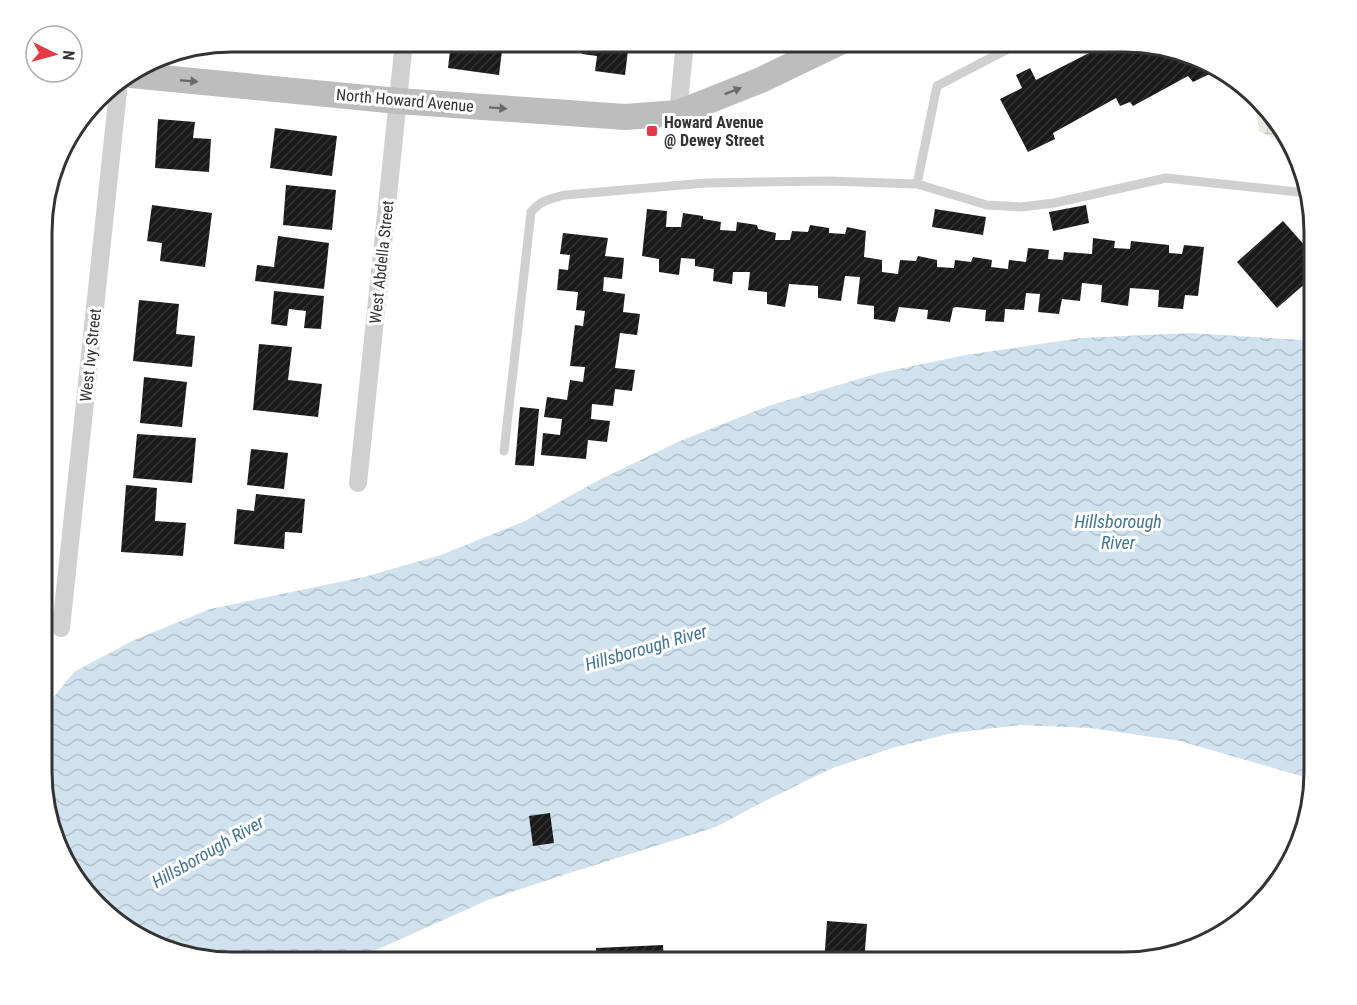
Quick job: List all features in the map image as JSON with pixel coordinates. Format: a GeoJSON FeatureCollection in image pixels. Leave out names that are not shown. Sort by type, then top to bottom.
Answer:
{"type":"FeatureCollection","features":[{"type":"Feature","properties":{"kind":"main road","name":"North Howard Avenue"},"geometry":{"type":"LineString","coordinates":[[144,76],[398,101],[625,117],[678,113],[761,80],[817,53]]}},
{"type":"Feature","properties":{"kind":"street","name":"West Abdella Street"},"geometry":{"type":"LineString","coordinates":[[358,483],[403,53]]}},
{"type":"Feature","properties":{"kind":"street"},"geometry":{"type":"LineString","coordinates":[[678,113],[684,53]]}},
{"type":"Feature","properties":{"kind":"street","name":"West Ivy Street"},"geometry":{"type":"LineString","coordinates":[[61,628],[118,94]]}},
{"type":"Feature","properties":{"kind":"lane"},"geometry":{"type":"LineString","coordinates":[[917,184],[937,86],[1000,53]]}},
{"type":"Feature","properties":{"kind":"lane"},"geometry":{"type":"LineString","coordinates":[[504,451],[531,212],[537,204],[548,199],[565,195],[706,183],[828,181],[917,184],[987,205],[1021,207],[1054,203],[1166,178],[1300,192]]}},
{"type":"Feature","properties":{"kind":"green space"},"geometry":{"type":"Polygon","coordinates":[[[1256,110],[1279,140],[1259,131],[1256,110]]]}},
{"type":"Feature","properties":{"kind":"water","name":"Hillsborough River"},"geometry":{"type":"Polygon","coordinates":[[[1190,333],[1304,340],[1304,777],[1180,741],[1090,728],[1021,725],[953,733],[892,748],[830,769],[716,827],[488,900],[372,952],[221,952],[175,943],[142,928],[114,908],[83,873],[71,852],[56,808],[53,784],[53,698],[74,672],[132,641],[210,609],[364,577],[441,555],[525,521],[599,480],[680,441],[768,406],[879,373],[966,355],[1081,338],[1190,333]]]}},
{"type":"Feature","properties":{"kind":"building"},"geometry":{"type":"Polygon","coordinates":[[[450,53],[502,53],[499,75],[448,68],[450,53]]]}},
{"type":"Feature","properties":{"kind":"building"},"geometry":{"type":"Polygon","coordinates":[[[628,53],[625,75],[595,71],[597,56],[582,54],[628,53]]]}},
{"type":"Feature","properties":{"kind":"building"},"geometry":{"type":"Polygon","coordinates":[[[1089,53],[1136,53],[1160,56],[1193,66],[1209,74],[1193,82],[1188,76],[1133,106],[1130,102],[1120,106],[1116,98],[1053,133],[1055,139],[1028,152],[1000,99],[1022,88],[1016,75],[1030,68],[1036,80],[1089,53]]]}},
{"type":"Feature","properties":{"kind":"building"},"geometry":{"type":"Polygon","coordinates":[[[158,119],[195,122],[193,138],[211,139],[209,172],[155,168],[158,119]]]}},
{"type":"Feature","properties":{"kind":"building"},"geometry":{"type":"Polygon","coordinates":[[[275,128],[337,136],[332,176],[270,168],[275,128]]]}},
{"type":"Feature","properties":{"kind":"building"},"geometry":{"type":"Polygon","coordinates":[[[286,185],[336,190],[332,230],[283,225],[286,185]]]}},
{"type":"Feature","properties":{"kind":"building"},"geometry":{"type":"Polygon","coordinates":[[[152,205],[212,213],[205,267],[160,261],[162,243],[147,241],[152,205]]]}},
{"type":"Feature","properties":{"kind":"building"},"geometry":{"type":"Polygon","coordinates":[[[1086,205],[1089,223],[1053,231],[1049,212],[1086,205]]]}},
{"type":"Feature","properties":{"kind":"building"},"geometry":{"type":"Polygon","coordinates":[[[647,209],[667,211],[666,227],[681,227],[683,213],[721,222],[720,230],[736,231],[737,222],[757,225],[758,229],[776,233],[775,240],[790,240],[792,231],[808,232],[810,225],[829,228],[829,233],[845,234],[847,227],[866,231],[864,257],[882,260],[882,272],[898,274],[900,260],[916,261],[918,256],[937,260],[937,267],[954,268],[955,260],[971,262],[973,257],[992,260],[991,267],[1008,269],[1009,260],[1026,262],[1028,248],[1049,250],[1048,259],[1063,260],[1064,252],[1092,254],[1093,238],[1115,241],[1114,248],[1130,249],[1131,241],[1169,245],[1169,253],[1182,254],[1184,245],[1204,247],[1198,296],[1185,295],[1183,309],[1158,307],[1159,290],[1130,288],[1128,306],[1101,302],[1102,285],[1082,283],[1080,301],[1062,299],[1059,314],[1038,312],[1040,294],[1026,293],[1024,310],[1005,309],[1004,322],[985,321],[986,310],[953,308],[950,322],[927,319],[928,310],[899,307],[895,322],[874,319],[874,306],[857,304],[860,277],[845,276],[841,301],[818,298],[818,286],[789,284],[785,307],[767,304],[767,292],[748,290],[750,272],[733,272],[732,284],[713,281],[714,269],[695,266],[695,259],[681,258],[679,275],[659,272],[659,259],[642,256],[647,209]]]}},
{"type":"Feature","properties":{"kind":"building"},"geometry":{"type":"Polygon","coordinates":[[[935,209],[986,217],[983,235],[932,227],[935,209]]]}},
{"type":"Feature","properties":{"kind":"building"},"geometry":{"type":"Polygon","coordinates":[[[1283,221],[1304,245],[1304,285],[1277,308],[1237,262],[1283,221]]]}},
{"type":"Feature","properties":{"kind":"building"},"geometry":{"type":"Polygon","coordinates":[[[563,233],[608,238],[605,256],[624,258],[622,279],[604,277],[603,291],[625,294],[623,312],[640,314],[637,335],[620,333],[615,368],[635,370],[632,391],[615,389],[613,406],[592,404],[591,419],[610,421],[607,442],[588,440],[586,459],[541,455],[543,433],[560,435],[562,419],[544,417],[547,397],[567,400],[570,380],[583,382],[585,367],[570,366],[575,325],[583,326],[585,311],[576,310],[578,292],[557,290],[559,269],[568,270],[570,255],[560,254],[563,233]]]}},
{"type":"Feature","properties":{"kind":"building"},"geometry":{"type":"Polygon","coordinates":[[[278,236],[329,243],[324,289],[255,281],[257,265],[274,267],[278,236]]]}},
{"type":"Feature","properties":{"kind":"building"},"geometry":{"type":"Polygon","coordinates":[[[274,291],[324,296],[321,329],[304,328],[306,311],[289,309],[287,326],[271,324],[274,291]]]}},
{"type":"Feature","properties":{"kind":"building"},"geometry":{"type":"Polygon","coordinates":[[[139,300],[179,304],[176,334],[195,336],[192,367],[133,361],[139,300]]]}},
{"type":"Feature","properties":{"kind":"building"},"geometry":{"type":"Polygon","coordinates":[[[259,344],[292,347],[288,380],[322,384],[318,417],[253,410],[259,344]]]}},
{"type":"Feature","properties":{"kind":"building"},"geometry":{"type":"Polygon","coordinates":[[[144,377],[187,382],[182,427],[140,423],[144,377]]]}},
{"type":"Feature","properties":{"kind":"building"},"geometry":{"type":"Polygon","coordinates":[[[520,407],[539,409],[534,466],[515,465],[520,407]]]}},
{"type":"Feature","properties":{"kind":"building"},"geometry":{"type":"Polygon","coordinates":[[[137,434],[196,438],[192,483],[133,478],[137,434]]]}},
{"type":"Feature","properties":{"kind":"building"},"geometry":{"type":"Polygon","coordinates":[[[251,449],[288,453],[284,489],[247,485],[251,449]]]}},
{"type":"Feature","properties":{"kind":"building"},"geometry":{"type":"Polygon","coordinates":[[[126,485],[157,488],[155,521],[186,523],[183,556],[121,552],[126,485]]]}},
{"type":"Feature","properties":{"kind":"building"},"geometry":{"type":"Polygon","coordinates":[[[256,494],[305,499],[302,533],[285,532],[284,549],[234,544],[237,509],[254,511],[256,494]]]}},
{"type":"Feature","properties":{"kind":"building"},"geometry":{"type":"Polygon","coordinates":[[[550,813],[554,843],[533,846],[529,816],[550,813]]]}},
{"type":"Feature","properties":{"kind":"building"},"geometry":{"type":"Polygon","coordinates":[[[827,921],[867,924],[865,952],[825,952],[827,921]]]}},
{"type":"Feature","properties":{"kind":"building"},"geometry":{"type":"Polygon","coordinates":[[[663,945],[663,952],[596,952],[596,948],[663,945]]]}},
{"type":"Feature","properties":{"kind":"place","name":"Howard Avenue @ Dewey Street"},"geometry":{"type":"Point","coordinates":[652,131]}}]}
